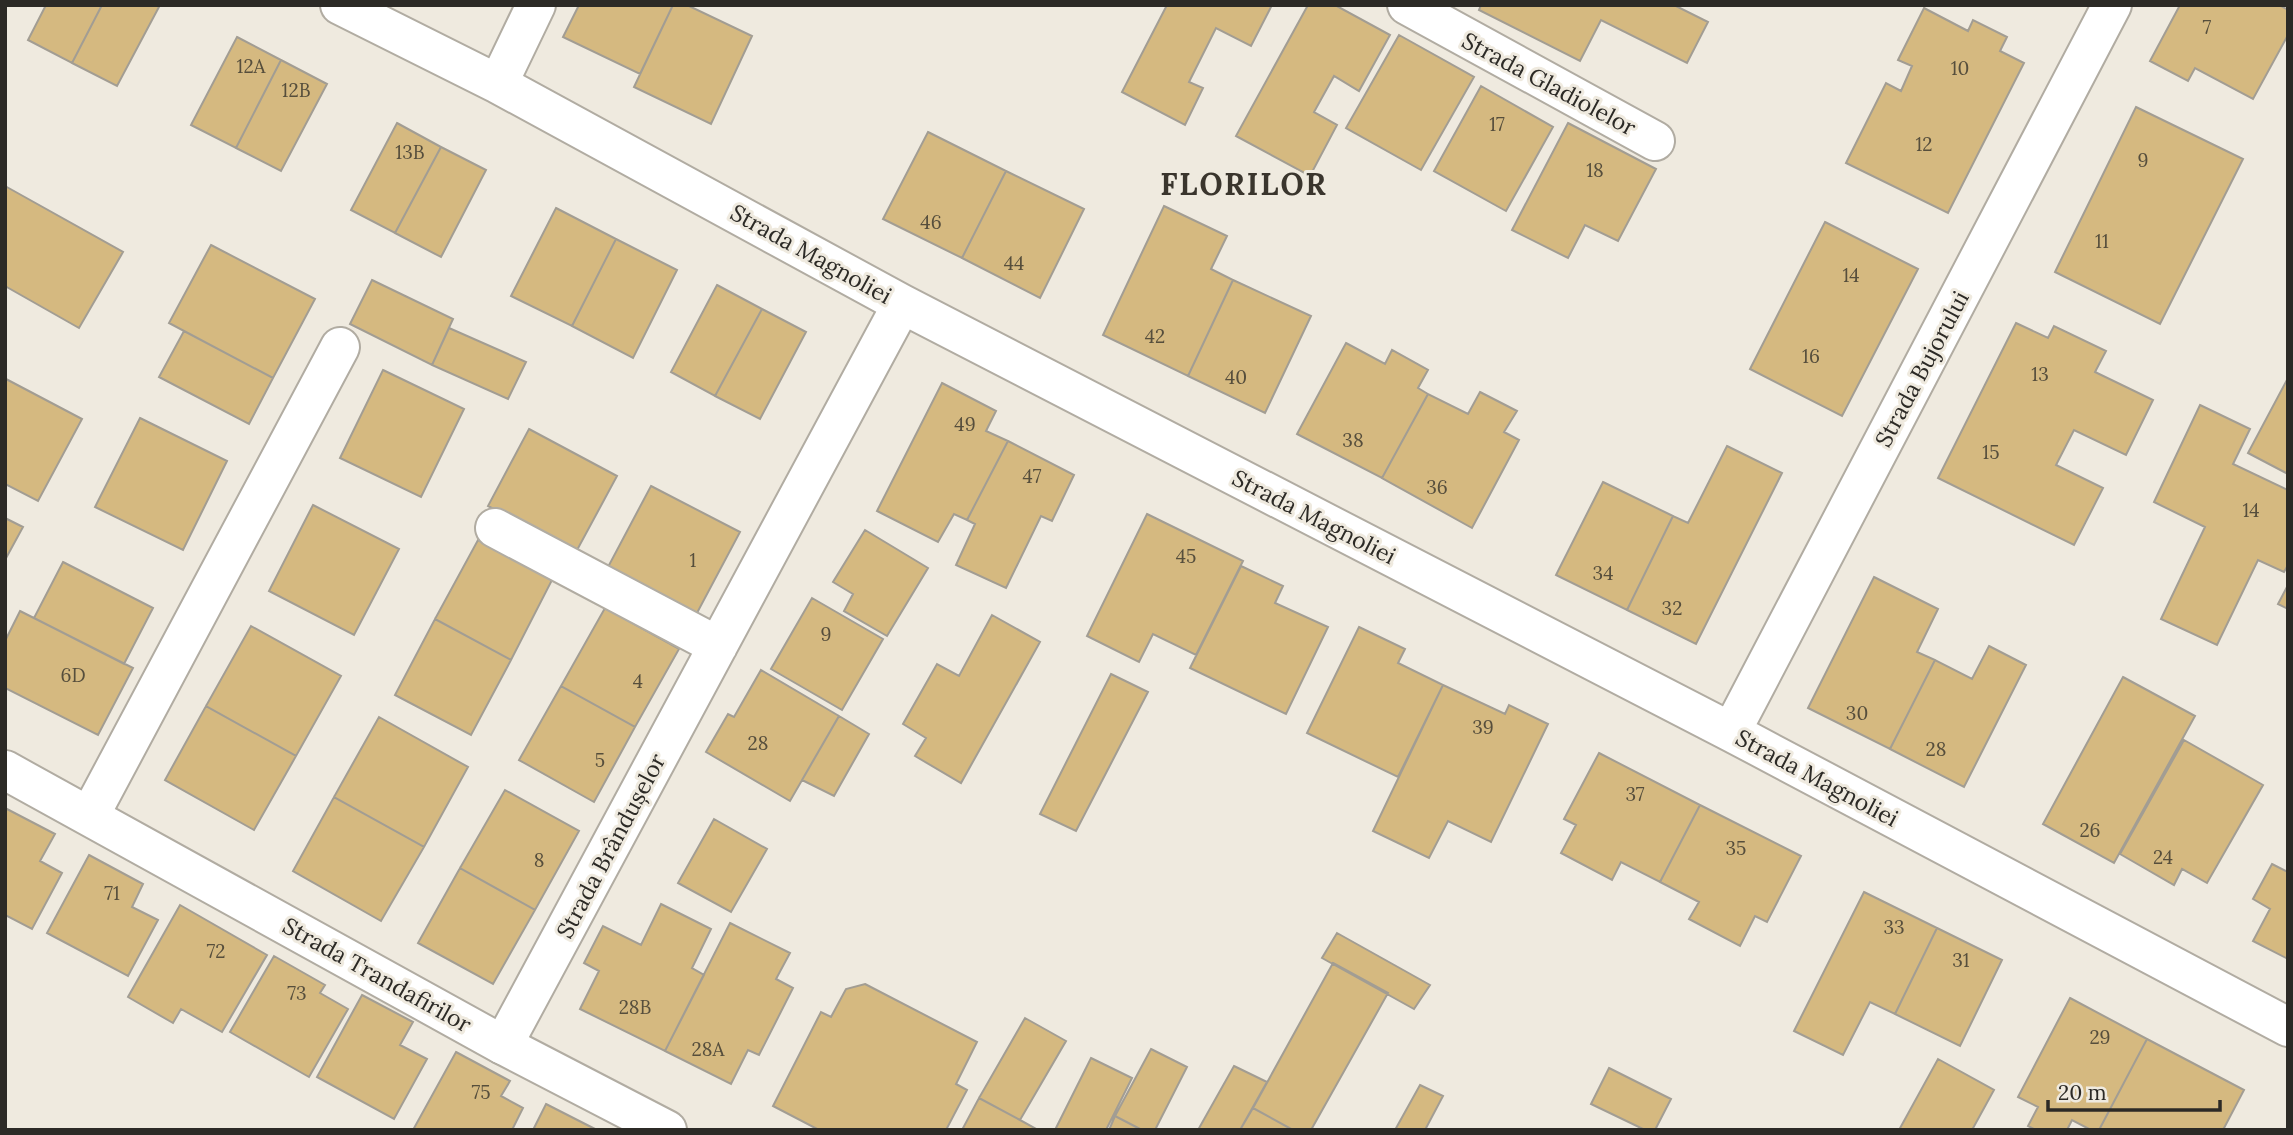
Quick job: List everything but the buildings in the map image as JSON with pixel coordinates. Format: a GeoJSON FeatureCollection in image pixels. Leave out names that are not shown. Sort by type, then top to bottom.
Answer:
{"type":"FeatureCollection","features":[{"type":"Feature","properties":{"kind":"street","name":"Strada Magnoliei"},"geometry":{"type":"LineString","coordinates":[[340,5],[498,85],[902,304],[1731,732],[2288,1027]]}},
{"type":"Feature","properties":{"kind":"street"},"geometry":{"type":"LineString","coordinates":[[498,85],[536,5]]}},
{"type":"Feature","properties":{"kind":"street","name":"Strada Bujorului"},"geometry":{"type":"LineString","coordinates":[[1731,732],[2112,5]]}},
{"type":"Feature","properties":{"kind":"street","name":"Strada Gladiolelor"},"geometry":{"type":"LineString","coordinates":[[1405,6],[1656,141]]}},
{"type":"Feature","properties":{"kind":"street","name":"Strada Brândușelor"},"geometry":{"type":"LineString","coordinates":[[503,1045],[902,304]]}},
{"type":"Feature","properties":{"kind":"street"},"geometry":{"type":"LineString","coordinates":[[90,815],[340,347]]}},
{"type":"Feature","properties":{"kind":"street"},"geometry":{"type":"LineString","coordinates":[[495,528],[718,646]]}},
{"type":"Feature","properties":{"kind":"street","name":"Strada Trandafirilor"},"geometry":{"type":"LineString","coordinates":[[5,770],[503,1045],[667,1130]]}},
{"type":"Feature","properties":{"kind":"district","name":"FLORILOR"},"geometry":{"type":"Point","coordinates":[1244,185]}}]}
